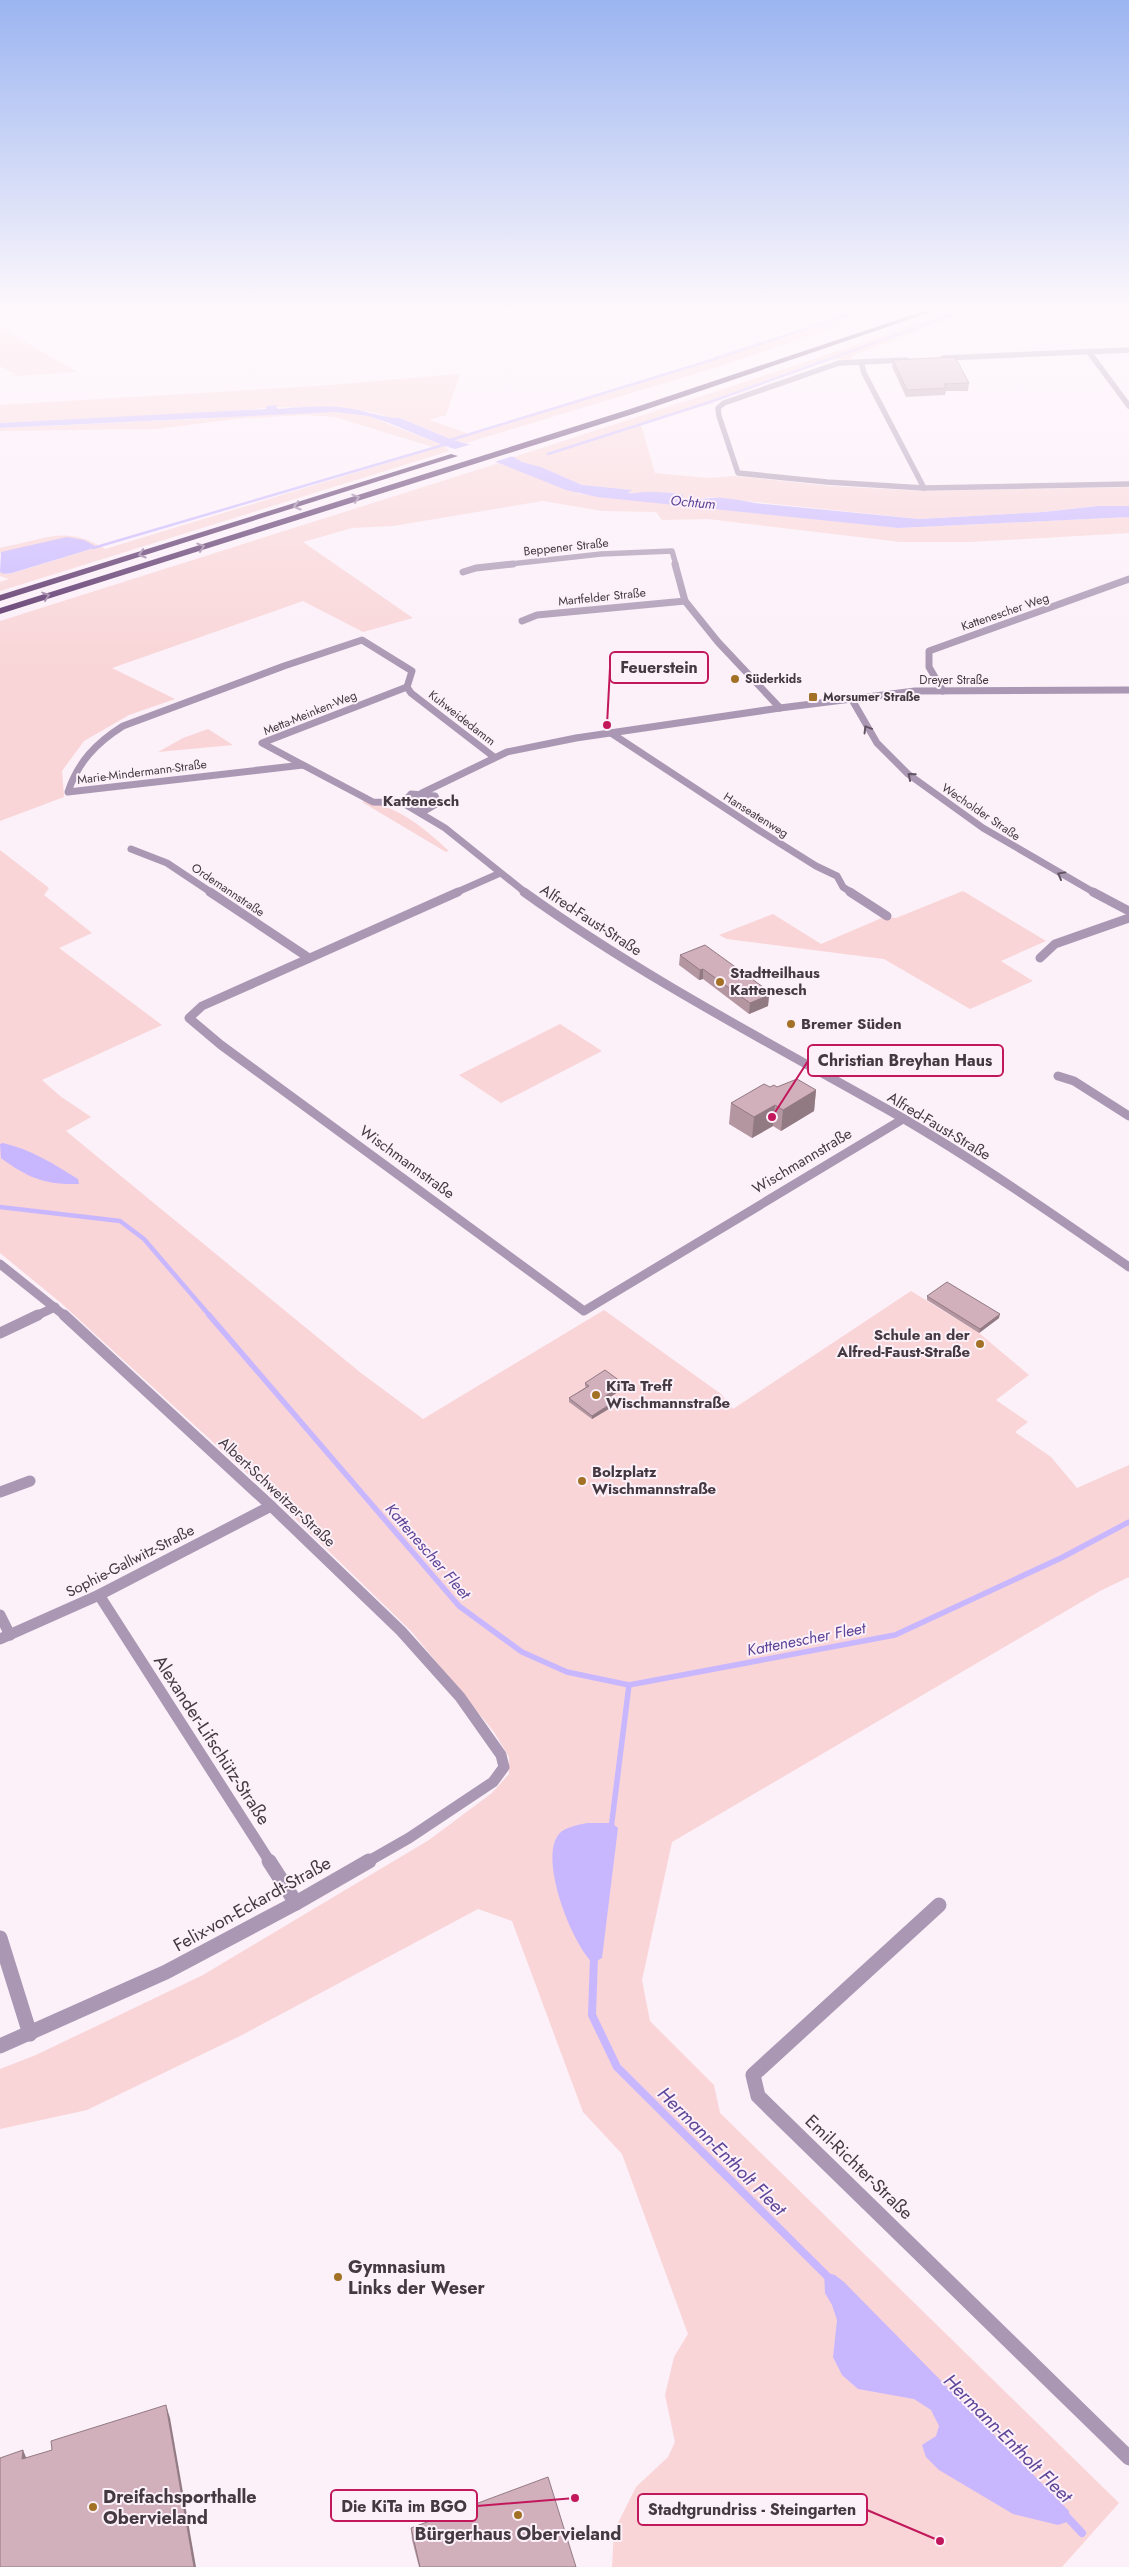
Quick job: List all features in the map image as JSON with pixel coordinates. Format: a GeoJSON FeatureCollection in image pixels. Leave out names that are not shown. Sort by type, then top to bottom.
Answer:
{"type":"FeatureCollection","features":[{"type":"Feature","properties":{"kind":"highway"},"geometry":{"type":"LineString","coordinates":[[0,611],[569,431]]}},
{"type":"Feature","properties":{"kind":"highway"},"geometry":{"type":"LineString","coordinates":[[0,598],[460,454]]}},
{"type":"Feature","properties":{"kind":"street"},"geometry":{"type":"LineString","coordinates":[[724,431],[738,473],[924,488],[1129,484]]}},
{"type":"Feature","properties":{"kind":"street"},"geometry":{"type":"LineString","coordinates":[[894,431],[924,488]]}},
{"type":"Feature","properties":{"kind":"street","name":"Beppener Straße"},"geometry":{"type":"LineString","coordinates":[[463,572],[476,568],[601,554],[672,551],[684,601]]}},
{"type":"Feature","properties":{"kind":"street","name":"Kattenescher Weg"},"geometry":{"type":"LineString","coordinates":[[943,691],[929,666],[927,659],[929,651],[1129,579]]}},
{"type":"Feature","properties":{"kind":"street"},"geometry":{"type":"LineString","coordinates":[[684,601],[718,642],[780,708]]}},
{"type":"Feature","properties":{"kind":"street","name":"Martfelder Straße"},"geometry":{"type":"LineString","coordinates":[[522,620],[537,615],[684,601]]}},
{"type":"Feature","properties":{"kind":"street","name":"Marie-Mindermann-Straße"},"geometry":{"type":"LineString","coordinates":[[303,765],[68,792],[73,777],[88,753],[106,736],[123,726],[284,666],[362,640],[412,671],[407,687]]}},
{"type":"Feature","properties":{"kind":"street","name":"Kuhweidedamm"},"geometry":{"type":"LineString","coordinates":[[407,687],[411,694],[432,710],[434,714],[494,757]]}},
{"type":"Feature","properties":{"kind":"street","name":"Metta-Meinken-Weg"},"geometry":{"type":"LineString","coordinates":[[303,765],[262,743],[407,687]]}},
{"type":"Feature","properties":{"kind":"street","name":"Dreyer Straße"},"geometry":{"type":"LineString","coordinates":[[780,708],[886,693],[1129,690]]}},
{"type":"Feature","properties":{"kind":"street","name":"Wecholder Straße"},"geometry":{"type":"LineString","coordinates":[[850,698],[872,738],[883,751],[913,778],[1016,849],[1129,911]]}},
{"type":"Feature","properties":{"kind":"street"},"geometry":{"type":"LineString","coordinates":[[303,765],[373,802],[402,803],[408,796],[422,793],[494,757],[549,743],[780,708]]}},
{"type":"Feature","properties":{"kind":"street","name":"Hanseatenweg"},"geometry":{"type":"LineString","coordinates":[[611,733],[757,829],[816,866],[837,876],[843,887],[887,916]]}},
{"type":"Feature","properties":{"kind":"street"},"geometry":{"type":"LineString","coordinates":[[422,793],[435,796],[474,767]]}},
{"type":"Feature","properties":{"kind":"street"},"geometry":{"type":"LineString","coordinates":[[415,810],[433,808],[438,803],[435,796]]}},
{"type":"Feature","properties":{"kind":"street","name":"Alfred-Faust-Straße"},"geometry":{"type":"LineString","coordinates":[[402,803],[454,836],[498,874],[580,931],[643,970],[903,1119],[1027,1197],[1129,1267]]}},
{"type":"Feature","properties":{"kind":"street","name":"Alfred-Faust-Straße"},"geometry":{"type":"LineString","coordinates":[[433,808],[454,836]]}},
{"type":"Feature","properties":{"kind":"street","name":"Ordemannstraße"},"geometry":{"type":"LineString","coordinates":[[131,849],[167,863],[309,958]]}},
{"type":"Feature","properties":{"kind":"street","name":"Wischmannstraße"},"geometry":{"type":"LineString","coordinates":[[498,874],[202,1006],[190,1018],[221,1045],[584,1311],[903,1119]]}},
{"type":"Feature","properties":{"kind":"street"},"geometry":{"type":"LineString","coordinates":[[1040,958],[1055,944],[1129,918]]}},
{"type":"Feature","properties":{"kind":"street"},"geometry":{"type":"LineString","coordinates":[[1058,1076],[1074,1081],[1129,1116]]}},
{"type":"Feature","properties":{"kind":"street","name":"Albert-Schweitzer-Straße"},"geometry":{"type":"LineString","coordinates":[[0,1264],[55,1307],[271,1506],[402,1631],[460,1697],[501,1755],[504,1767]]}},
{"type":"Feature","properties":{"kind":"street"},"geometry":{"type":"LineString","coordinates":[[0,1333],[55,1307]]}},
{"type":"Feature","properties":{"kind":"street"},"geometry":{"type":"LineString","coordinates":[[0,1492],[30,1481]]}},
{"type":"Feature","properties":{"kind":"street","name":"Sophie-Gallwitz-Straße"},"geometry":{"type":"LineString","coordinates":[[5,1637],[99,1595],[271,1506]]}},
{"type":"Feature","properties":{"kind":"street","name":"Alexander-Lifschütz-Straße"},"geometry":{"type":"LineString","coordinates":[[99,1595],[296,1903]]}},
{"type":"Feature","properties":{"kind":"street"},"geometry":{"type":"LineString","coordinates":[[0,1615],[5,1637]]}},
{"type":"Feature","properties":{"kind":"street","name":"Felix-von-Eckardt-Straße"},"geometry":{"type":"LineString","coordinates":[[0,2046],[166,1972],[296,1903],[409,1838],[493,1782],[504,1767]]}},
{"type":"Feature","properties":{"kind":"street","name":"Emil-Richter-Straße"},"geometry":{"type":"LineString","coordinates":[[939,1905],[753,2076],[758,2096],[1129,2458]]}},
{"type":"Feature","properties":{"kind":"street"},"geometry":{"type":"LineString","coordinates":[[0,1938],[30,2034]]}},
{"type":"Feature","properties":{"kind":"shaded area"},"geometry":{"type":"Polygon","coordinates":[[[380,431],[406,431],[445,446],[449,451],[0,591],[0,582],[9,579],[0,576],[0,572],[5,574],[13,573],[91,549],[0,553],[0,548],[3,547],[43,538],[66,536],[91,541],[105,549],[436,448],[380,431]]]}},
{"type":"Feature","properties":{"kind":"shaded area"},"geometry":{"type":"Polygon","coordinates":[[[430,431],[460,431],[469,434],[450,439],[430,431]]]}},
{"type":"Feature","properties":{"kind":"shaded area"},"geometry":{"type":"Polygon","coordinates":[[[483,431],[506,431],[466,443],[453,440],[483,431]]]}},
{"type":"Feature","properties":{"kind":"shaded area"},"geometry":{"type":"Polygon","coordinates":[[[595,431],[643,431],[655,473],[709,478],[735,476],[830,486],[924,491],[1129,487],[1129,506],[1098,506],[1043,512],[919,519],[708,497],[697,500],[683,498],[675,493],[628,493],[630,490],[582,485],[541,467],[522,462],[514,457],[595,431]]]}},
{"type":"Feature","properties":{"kind":"shaded area"},"geometry":{"type":"Polygon","coordinates":[[[499,463],[580,494],[898,528],[1129,517],[1129,533],[970,542],[900,542],[708,519],[662,520],[656,512],[602,511],[543,501],[393,526],[352,528],[303,542],[413,618],[363,632],[303,601],[112,668],[175,699],[129,715],[84,741],[62,771],[64,797],[0,821],[0,621],[499,463]]]}},
{"type":"Feature","properties":{"kind":"shaded area"},"geometry":{"type":"Polygon","coordinates":[[[208,729],[233,745],[158,752],[183,738],[208,729]]]}},
{"type":"Feature","properties":{"kind":"shaded area"},"geometry":{"type":"Polygon","coordinates":[[[365,801],[391,809],[407,818],[449,851],[446,852],[362,802],[365,801]]]}},
{"type":"Feature","properties":{"kind":"shaded area"},"geometry":{"type":"Polygon","coordinates":[[[0,850],[49,888],[44,895],[92,933],[59,948],[162,1025],[42,1080],[60,1096],[91,1117],[66,1131],[361,1373],[423,1419],[604,1310],[721,1394],[733,1409],[911,1291],[979,1333],[1029,1375],[996,1400],[1028,1422],[1015,1432],[1051,1457],[1077,1488],[1129,1465],[1129,1577],[1100,1591],[672,1842],[642,1980],[650,2021],[714,2085],[720,2113],[1119,2503],[1062,2567],[612,2567],[614,2531],[636,2487],[668,2457],[675,2442],[665,2395],[674,2357],[688,2334],[622,2154],[583,2112],[512,1921],[478,1909],[242,2035],[87,2110],[0,2129],[0,2069],[36,2055],[203,1975],[429,1840],[492,1793],[509,1774],[509,1757],[494,1732],[411,1631],[275,1499],[61,1303],[0,1253],[0,850]]]}},
{"type":"Feature","properties":{"kind":"shaded area"},"geometry":{"type":"Polygon","coordinates":[[[963,891],[1046,941],[1001,961],[1033,981],[970,1009],[884,959],[727,939],[719,935],[773,914],[821,944],[884,917],[896,918],[963,891]]]}},
{"type":"Feature","properties":{"kind":"shaded area"},"geometry":{"type":"Polygon","coordinates":[[[560,1024],[602,1051],[501,1103],[459,1075],[560,1024]]]}},
{"type":"Feature","properties":{"kind":"water","name":"Ochtum"},"geometry":{"type":"Polygon","coordinates":[[[408,431],[430,431],[450,439],[514,457],[522,462],[541,467],[582,485],[632,490],[628,493],[669,493],[683,495],[683,498],[696,500],[725,498],[755,503],[919,519],[1043,512],[1098,506],[1129,506],[1129,517],[898,528],[597,497],[566,490],[499,463],[445,446],[408,431]]]}},
{"type":"Feature","properties":{"kind":"water"},"geometry":{"type":"Polygon","coordinates":[[[67,537],[84,540],[95,546],[91,549],[12,573],[4,574],[0,572],[1,552],[67,537]]]}},
{"type":"Feature","properties":{"kind":"water"},"geometry":{"type":"Polygon","coordinates":[[[3,1143],[23,1149],[42,1158],[78,1179],[79,1184],[46,1181],[20,1171],[1,1158],[0,1144],[3,1143]]]}},
{"type":"Feature","properties":{"kind":"water"},"geometry":{"type":"Polygon","coordinates":[[[587,1823],[612,1823],[618,1828],[602,1958],[593,1963],[585,1953],[567,1920],[560,1900],[552,1862],[554,1846],[559,1834],[568,1828],[587,1823]]]}},
{"type":"Feature","properties":{"kind":"water"},"geometry":{"type":"Polygon","coordinates":[[[824,2272],[835,2275],[844,2282],[1069,2511],[1070,2521],[1058,2525],[1013,2514],[939,2470],[926,2457],[922,2445],[936,2436],[939,2426],[931,2410],[914,2399],[858,2389],[842,2375],[833,2357],[837,2320],[832,2305],[825,2293],[824,2272]]]}},
{"type":"Feature","properties":{"kind":"pier"},"geometry":{"type":"Polygon","coordinates":[[[475,443],[516,455],[491,463],[452,450],[475,443]]]}},
{"type":"Feature","properties":{"kind":"building"},"geometry":{"type":"Polygon","coordinates":[[[705,945],[763,987],[759,988],[769,995],[750,1003],[680,955],[705,945]]]}},
{"type":"Feature","properties":{"kind":"building"},"geometry":{"type":"Polygon","coordinates":[[[797,1079],[816,1090],[783,1110],[775,1105],[754,1117],[731,1103],[764,1084],[770,1087],[774,1085],[777,1087],[797,1079]]]}},
{"type":"Feature","properties":{"kind":"building"},"geometry":{"type":"Polygon","coordinates":[[[947,1282],[1000,1314],[980,1329],[927,1296],[947,1282]]]}},
{"type":"Feature","properties":{"kind":"building","name":"KiTa Treff Wischmannstraße"},"geometry":{"type":"Polygon","coordinates":[[[605,1370],[624,1384],[604,1397],[612,1403],[592,1416],[569,1398],[589,1386],[585,1383],[605,1370]]]}},
{"type":"Feature","properties":{"kind":"building","name":"Dreifachsporthalle Obervieland"},"geometry":{"type":"Polygon","coordinates":[[[166,2405],[194,2567],[0,2567],[0,2458],[23,2450],[22,2459],[52,2450],[51,2441],[166,2405]]]}},
{"type":"Feature","properties":{"kind":"building","name":"Bürgerhaus Obervieland"},"geometry":{"type":"Polygon","coordinates":[[[548,2477],[576,2567],[420,2567],[411,2528],[548,2477]]]}},
{"type":"Feature","properties":{"kind":"waterway"},"geometry":{"type":"LineString","coordinates":[[447,441],[480,431]]}},
{"type":"Feature","properties":{"kind":"waterway"},"geometry":{"type":"LineString","coordinates":[[548,454],[620,431]]}},
{"type":"Feature","properties":{"kind":"waterway"},"geometry":{"type":"LineString","coordinates":[[93,548],[450,443]]}},
{"type":"Feature","properties":{"kind":"waterway","name":"Kattenescher Fleet"},"geometry":{"type":"LineString","coordinates":[[0,1207],[120,1221],[144,1239],[210,1316]]}},
{"type":"Feature","properties":{"kind":"waterway","name":"Kattenescher Fleet"},"geometry":{"type":"LineString","coordinates":[[209,1315],[459,1606],[522,1652],[567,1672],[629,1685]]}},
{"type":"Feature","properties":{"kind":"waterway","name":"Kattenescher Fleet"},"geometry":{"type":"LineString","coordinates":[[629,1685],[895,1635],[1061,1558],[1129,1522]]}},
{"type":"Feature","properties":{"kind":"waterway","name":"Hermann-Entholt Fleet"},"geometry":{"type":"LineString","coordinates":[[611,1829],[629,1685]]}},
{"type":"Feature","properties":{"kind":"waterway","name":"Hermann-Entholt Fleet"},"geometry":{"type":"LineString","coordinates":[[594,1957],[592,2015],[617,2067],[828,2277]]}},
{"type":"Feature","properties":{"kind":"waterway","name":"Hermann-Entholt Fleet"},"geometry":{"type":"LineString","coordinates":[[1067,2517],[1082,2533]]}},
{"type":"Feature","properties":{"kind":"place","name":"Süderkids"},"geometry":{"type":"Point","coordinates":[735,679]}},
{"type":"Feature","properties":{"kind":"place","name":"Morsumer Straße"},"geometry":{"type":"Point","coordinates":[813,697]}},
{"type":"Feature","properties":{"kind":"place","name":"Feuerstein"},"geometry":{"type":"Point","coordinates":[607,725]}},
{"type":"Feature","properties":{"kind":"place","name":"Stadtteilhaus Kattenesch"},"geometry":{"type":"Point","coordinates":[720,982]}},
{"type":"Feature","properties":{"kind":"place","name":"Bremer Süden"},"geometry":{"type":"Point","coordinates":[791,1024]}},
{"type":"Feature","properties":{"kind":"place","name":"Christian Breyhan Haus"},"geometry":{"type":"Point","coordinates":[772,1117]}},
{"type":"Feature","properties":{"kind":"place","name":"Schule an der Alfred-Faust-Straße"},"geometry":{"type":"Point","coordinates":[980,1344]}},
{"type":"Feature","properties":{"kind":"place","name":"KiTa Treff Wischmannstraße"},"geometry":{"type":"Point","coordinates":[596,1395]}},
{"type":"Feature","properties":{"kind":"place","name":"Bolzplatz Wischmannstraße"},"geometry":{"type":"Point","coordinates":[582,1481]}},
{"type":"Feature","properties":{"kind":"place","name":"Gymnasium Links der Weser"},"geometry":{"type":"Point","coordinates":[338,2277]}},
{"type":"Feature","properties":{"kind":"place","name":"Die KiTa im BGO"},"geometry":{"type":"Point","coordinates":[575,2498]}},
{"type":"Feature","properties":{"kind":"place","name":"Dreifachsporthalle Obervieland"},"geometry":{"type":"Point","coordinates":[93,2507]}},
{"type":"Feature","properties":{"kind":"place","name":"Bürgerhaus Obervieland"},"geometry":{"type":"Point","coordinates":[518,2515]}},
{"type":"Feature","properties":{"kind":"place","name":"Stadtgrundriss - Steingarten"},"geometry":{"type":"Point","coordinates":[940,2541]}},
{"type":"Feature","properties":{"kind":"district","name":"Kattenesch"},"geometry":{"type":"Point","coordinates":[421,801]}}]}
